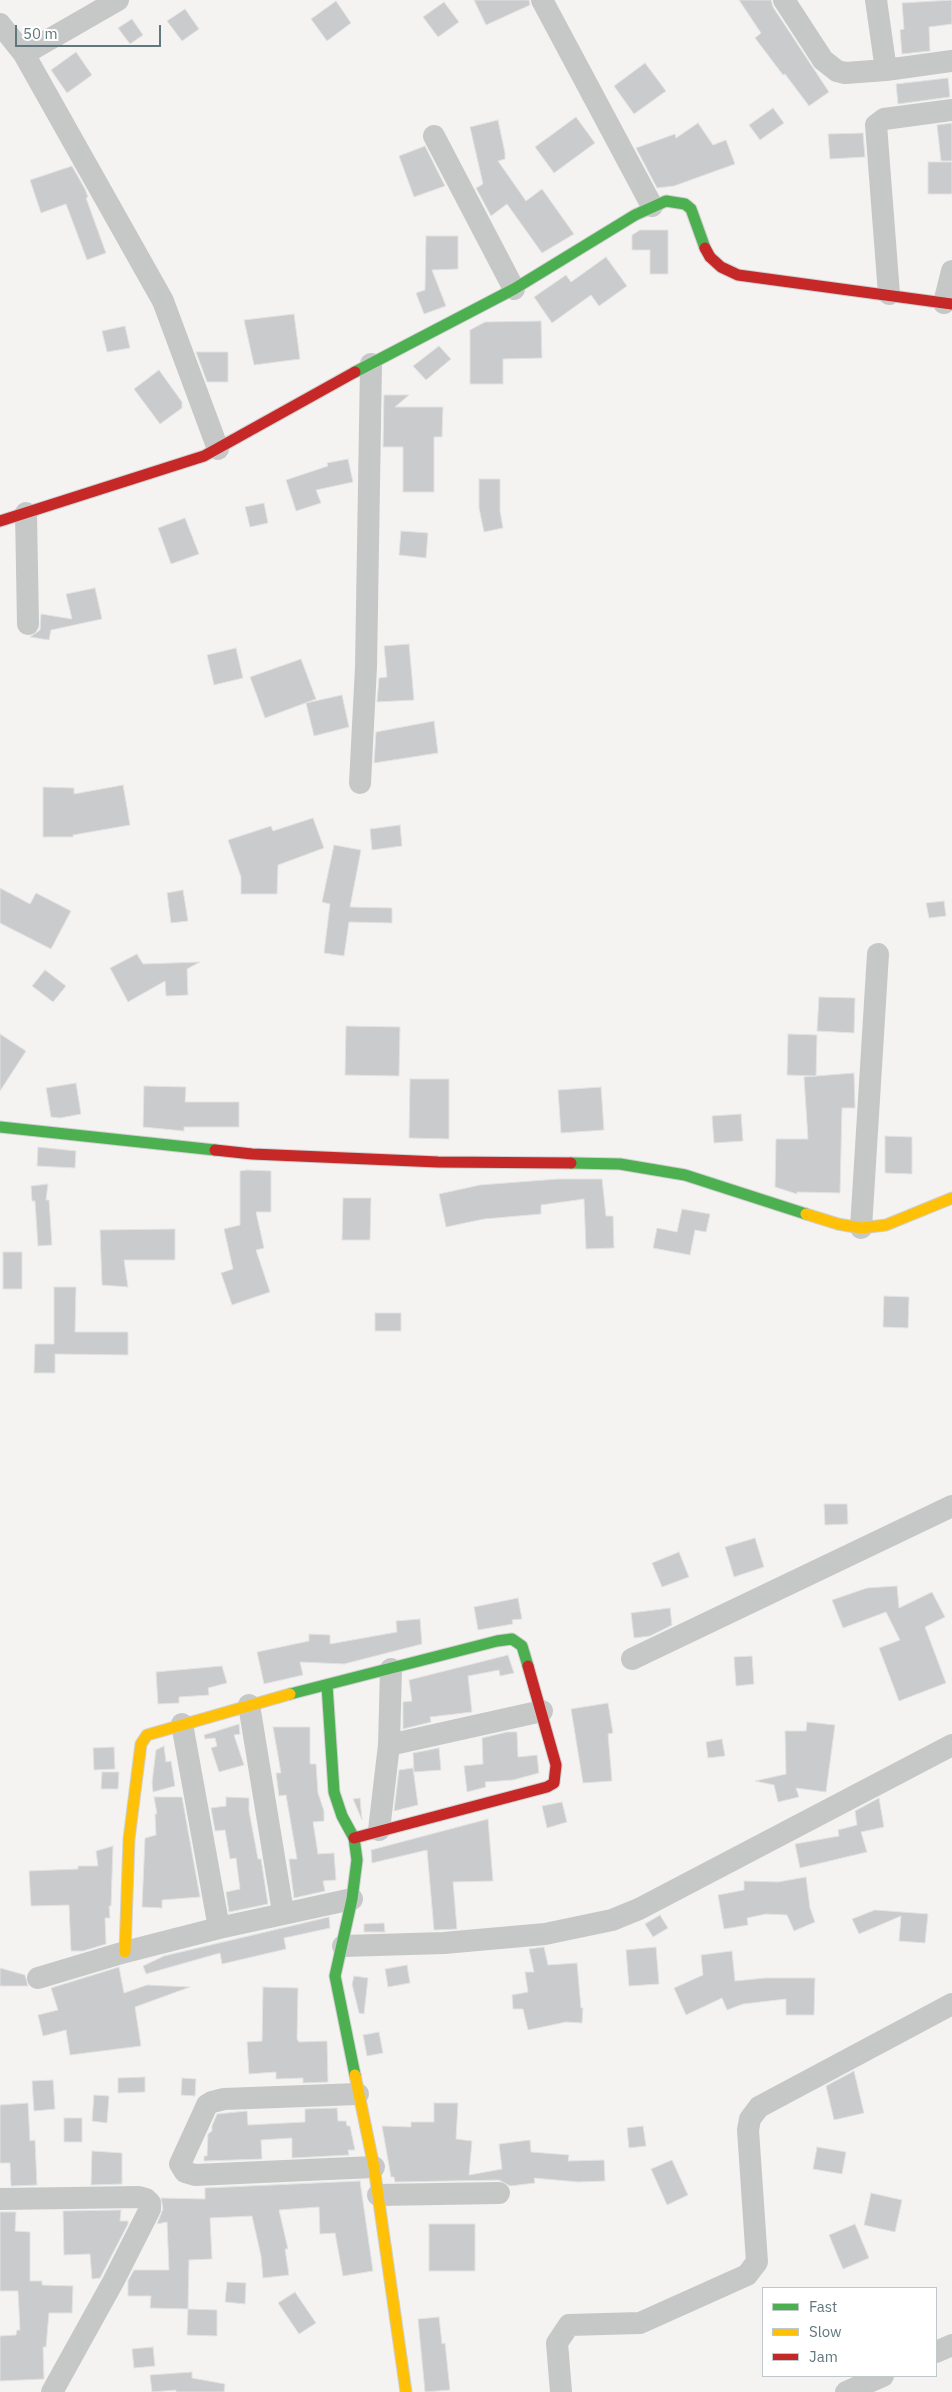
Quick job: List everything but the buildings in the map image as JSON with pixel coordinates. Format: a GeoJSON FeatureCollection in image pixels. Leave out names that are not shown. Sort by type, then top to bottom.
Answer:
{"type":"FeatureCollection","features":[{"type":"Feature","properties":{"kind":"street"},"geometry":{"type":"LineString","coordinates":[[24,54],[118,0]]}},
{"type":"Feature","properties":{"kind":"street"},"geometry":{"type":"LineString","coordinates":[[542,0],[652,206]]}},
{"type":"Feature","properties":{"kind":"street"},"geometry":{"type":"LineString","coordinates":[[784,0],[829,67],[844,73],[886,70],[952,61]]}},
{"type":"Feature","properties":{"kind":"street"},"geometry":{"type":"LineString","coordinates":[[876,0],[886,70]]}},
{"type":"Feature","properties":{"kind":"street"},"geometry":{"type":"LineString","coordinates":[[0,24],[24,54],[164,301],[218,449]]}},
{"type":"Feature","properties":{"kind":"street"},"geometry":{"type":"LineString","coordinates":[[889,294],[876,125],[884,119],[952,110]]}},
{"type":"Feature","properties":{"kind":"street"},"geometry":{"type":"LineString","coordinates":[[434,136],[514,290]]}},
{"type":"Feature","properties":{"kind":"street"},"geometry":{"type":"LineString","coordinates":[[0,521],[187,462],[218,449],[300,401],[514,290],[612,228],[652,206],[666,202],[685,204],[691,209],[703,245],[710,257],[721,267],[738,275],[948,303],[952,271]]}},
{"type":"Feature","properties":{"kind":"street"},"geometry":{"type":"LineString","coordinates":[[360,782],[366,667],[371,364]]}},
{"type":"Feature","properties":{"kind":"street"},"geometry":{"type":"LineString","coordinates":[[26,513],[28,624]]}},
{"type":"Feature","properties":{"kind":"street"},"geometry":{"type":"LineString","coordinates":[[861,1228],[878,954]]}},
{"type":"Feature","properties":{"kind":"street"},"geometry":{"type":"LineString","coordinates":[[0,1127],[252,1154],[428,1162],[620,1164],[686,1175],[838,1224],[861,1228],[886,1225],[952,1198]]}},
{"type":"Feature","properties":{"kind":"street"},"geometry":{"type":"LineString","coordinates":[[632,1659],[952,1506]]}},
{"type":"Feature","properties":{"kind":"street"},"geometry":{"type":"LineString","coordinates":[[125,1952],[128,1861],[141,1744],[143,1739],[152,1732],[498,1641],[512,1639],[522,1646],[556,1765],[554,1783],[547,1787],[354,1838]]}},
{"type":"Feature","properties":{"kind":"street"},"geometry":{"type":"LineString","coordinates":[[379,1830],[389,1745],[391,1669]]}},
{"type":"Feature","properties":{"kind":"street"},"geometry":{"type":"LineString","coordinates":[[327,1685],[334,1792],[342,1816],[354,1838],[357,1860],[352,1899],[335,1976],[374,2167],[406,2392]]}},
{"type":"Feature","properties":{"kind":"street"},"geometry":{"type":"LineString","coordinates":[[249,1705],[283,1912]]}},
{"type":"Feature","properties":{"kind":"street"},"geometry":{"type":"LineString","coordinates":[[389,1745],[542,1711]]}},
{"type":"Feature","properties":{"kind":"street"},"geometry":{"type":"LineString","coordinates":[[182,1724],[219,1928]]}},
{"type":"Feature","properties":{"kind":"street"},"geometry":{"type":"LineString","coordinates":[[343,1946],[444,1942],[545,1934],[612,1920],[639,1909],[952,1745]]}},
{"type":"Feature","properties":{"kind":"street"},"geometry":{"type":"LineString","coordinates":[[38,1978],[125,1952],[219,1928],[283,1912],[352,1899]]}},
{"type":"Feature","properties":{"kind":"street"},"geometry":{"type":"LineString","coordinates":[[561,2392],[557,2343],[569,2326],[640,2323],[747,2275],[757,2262],[748,2130],[750,2119],[759,2107],[952,2004]]}},
{"type":"Feature","properties":{"kind":"street"},"geometry":{"type":"LineString","coordinates":[[358,2094],[224,2099],[212,2102],[207,2105],[180,2164],[185,2172],[195,2175],[374,2167]]}},
{"type":"Feature","properties":{"kind":"street"},"geometry":{"type":"LineString","coordinates":[[378,2195],[499,2193]]}},
{"type":"Feature","properties":{"kind":"street"},"geometry":{"type":"LineString","coordinates":[[0,2199],[139,2197],[146,2198],[150,2203],[150,2209],[113,2282],[52,2392]]}},
{"type":"Feature","properties":{"kind":"street"},"geometry":{"type":"LineString","coordinates":[[937,2352],[952,2345]]}},
{"type":"Feature","properties":{"kind":"street"},"geometry":{"type":"LineString","coordinates":[[846,2392],[881,2377]]}},
{"type":"Feature","properties":{"kind":"traffic: fast"},"geometry":{"type":"LineString","coordinates":[[355,372],[514,289],[635,215],[666,201],[685,204],[691,209],[705,248]]}},
{"type":"Feature","properties":{"kind":"traffic: fast"},"geometry":{"type":"LineString","coordinates":[[0,1127],[215,1150]]}},
{"type":"Feature","properties":{"kind":"traffic: fast"},"geometry":{"type":"LineString","coordinates":[[571,1163],[620,1164],[685,1175],[806,1214]]}},
{"type":"Feature","properties":{"kind":"traffic: fast"},"geometry":{"type":"LineString","coordinates":[[290,1694],[497,1641],[512,1639],[522,1646],[528,1666]]}},
{"type":"Feature","properties":{"kind":"traffic: fast"},"geometry":{"type":"LineString","coordinates":[[327,1685],[334,1792],[342,1816],[354,1838],[357,1860],[352,1899],[335,1976],[355,2075]]}},
{"type":"Feature","properties":{"kind":"traffic: slow"},"geometry":{"type":"LineString","coordinates":[[806,1214],[838,1224],[861,1228],[886,1225],[952,1198]]}},
{"type":"Feature","properties":{"kind":"traffic: slow"},"geometry":{"type":"LineString","coordinates":[[125,1952],[129,1839],[141,1744],[147,1735],[290,1694]]}},
{"type":"Feature","properties":{"kind":"traffic: slow"},"geometry":{"type":"LineString","coordinates":[[355,2075],[374,2167],[406,2392]]}},
{"type":"Feature","properties":{"kind":"traffic: jam"},"geometry":{"type":"LineString","coordinates":[[705,248],[710,257],[721,267],[738,275],[952,304]]}},
{"type":"Feature","properties":{"kind":"traffic: jam"},"geometry":{"type":"LineString","coordinates":[[0,521],[204,456],[355,372]]}},
{"type":"Feature","properties":{"kind":"traffic: jam"},"geometry":{"type":"LineString","coordinates":[[215,1150],[252,1154],[438,1162],[571,1163]]}},
{"type":"Feature","properties":{"kind":"traffic: jam"},"geometry":{"type":"LineString","coordinates":[[354,1838],[547,1787],[554,1783],[556,1765],[528,1666]]}}]}
